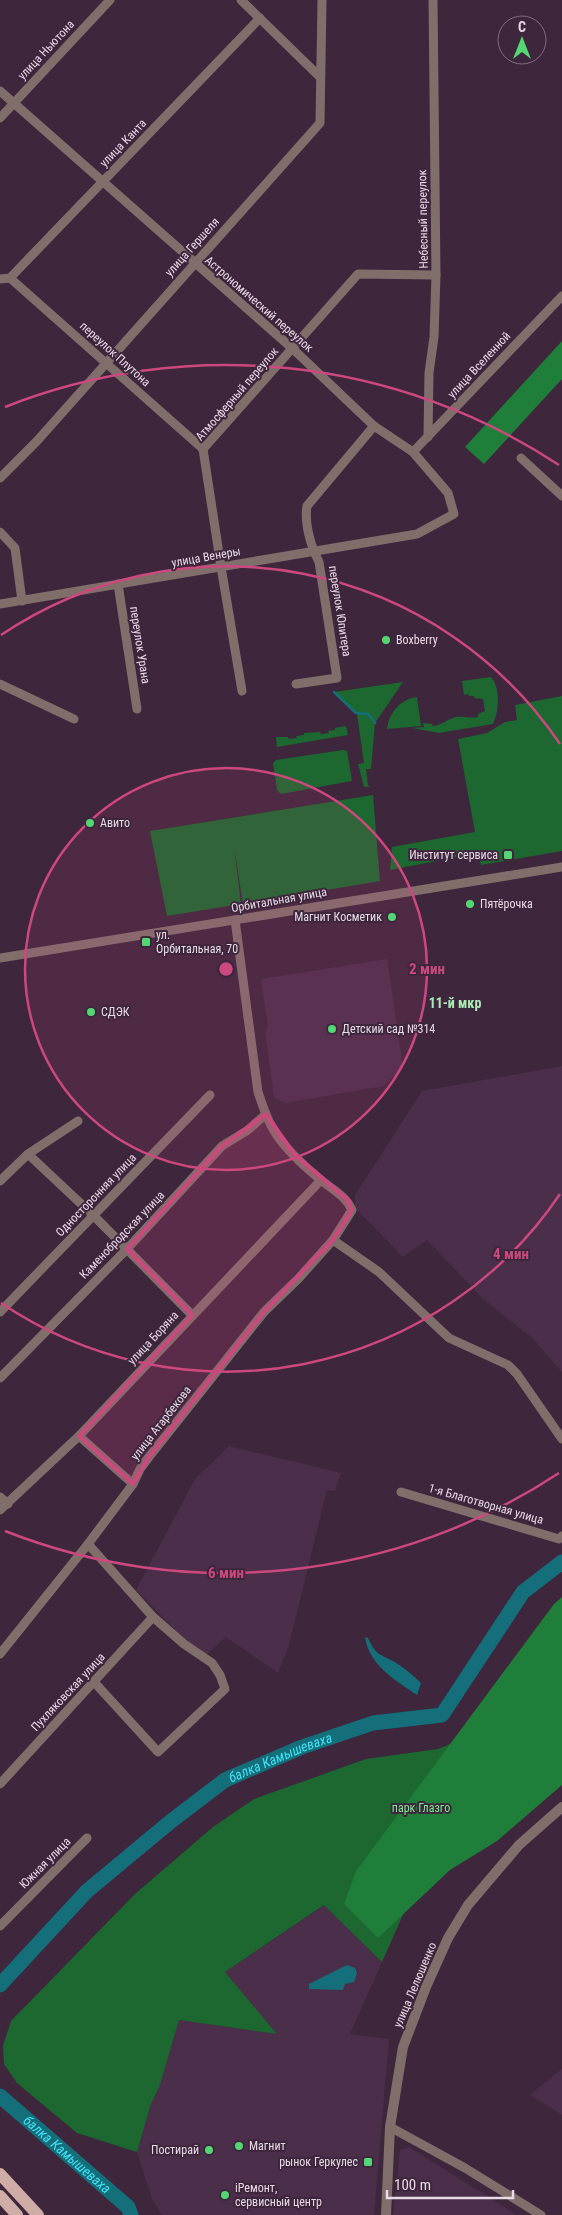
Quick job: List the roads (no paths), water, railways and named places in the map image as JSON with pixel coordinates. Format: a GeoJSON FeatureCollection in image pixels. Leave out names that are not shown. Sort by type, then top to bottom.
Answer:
{"type":"FeatureCollection","features":[{"type":"Feature","properties":{"kind":"main road"},"geometry":{"type":"LineString","coordinates":[[0,2174],[38,2215]]}},
{"type":"Feature","properties":{"kind":"main road"},"geometry":{"type":"LineString","coordinates":[[0,2196],[17,2215]]}},
{"type":"Feature","properties":{"kind":"street","name":"улица Ньютона"},"geometry":{"type":"LineString","coordinates":[[0,118],[110,0]]}},
{"type":"Feature","properties":{"kind":"street"},"geometry":{"type":"LineString","coordinates":[[241,0],[320,77]]}},
{"type":"Feature","properties":{"kind":"street","name":"улица Гершеля"},"geometry":{"type":"LineString","coordinates":[[0,478],[37,441],[320,123],[322,0]]}},
{"type":"Feature","properties":{"kind":"street","name":"Небесный переулок"},"geometry":{"type":"LineString","coordinates":[[428,437],[429,372],[434,337],[436,275],[433,0]]}},
{"type":"Feature","properties":{"kind":"street","name":"улица Канта"},"geometry":{"type":"LineString","coordinates":[[10,278],[260,18]]}},
{"type":"Feature","properties":{"kind":"street","name":"Астрономический переулок"},"geometry":{"type":"LineString","coordinates":[[0,92],[293,349],[374,426],[413,452],[448,493],[454,514],[417,534]]}},
{"type":"Feature","properties":{"kind":"street","name":"Атмосферный переулок"},"geometry":{"type":"LineString","coordinates":[[242,691],[221,567],[204,449],[358,274],[436,275]]}},
{"type":"Feature","properties":{"kind":"street"},"geometry":{"type":"LineString","coordinates":[[0,279],[10,278]]}},
{"type":"Feature","properties":{"kind":"street","name":"переулок Плутона"},"geometry":{"type":"LineString","coordinates":[[10,278],[204,449]]}},
{"type":"Feature","properties":{"kind":"street","name":"улица Вселенной"},"geometry":{"type":"LineString","coordinates":[[413,452],[562,296]]}},
{"type":"Feature","properties":{"kind":"street","name":"переулок Юпитера"},"geometry":{"type":"LineString","coordinates":[[296,684],[337,678],[319,562],[313,551],[306,512],[307,506],[374,426]]}},
{"type":"Feature","properties":{"kind":"street"},"geometry":{"type":"LineString","coordinates":[[521,458],[562,496]]}},
{"type":"Feature","properties":{"kind":"street"},"geometry":{"type":"LineString","coordinates":[[0,532],[15,548],[22,600]]}},
{"type":"Feature","properties":{"kind":"street","name":"улица Венеры"},"geometry":{"type":"LineString","coordinates":[[0,604],[417,534]]}},
{"type":"Feature","properties":{"kind":"street","name":"переулок Урана"},"geometry":{"type":"LineString","coordinates":[[118,584],[137,709]]}},
{"type":"Feature","properties":{"kind":"street"},"geometry":{"type":"LineString","coordinates":[[0,684],[74,719]]}},
{"type":"Feature","properties":{"kind":"street","name":"Орбитальная улица"},"geometry":{"type":"LineString","coordinates":[[0,958],[562,867]]}},
{"type":"Feature","properties":{"kind":"street"},"geometry":{"type":"LineString","coordinates":[[236,920],[258,1092],[271,1127],[294,1154],[321,1180]]}},
{"type":"Feature","properties":{"kind":"street","name":"Односторонняя улица"},"geometry":{"type":"LineString","coordinates":[[0,1312],[210,1095]]}},
{"type":"Feature","properties":{"kind":"street","name":"Каменобродская улица"},"geometry":{"type":"LineString","coordinates":[[0,1378],[127,1248],[222,1146],[248,1130],[266,1114]]}},
{"type":"Feature","properties":{"kind":"street"},"geometry":{"type":"LineString","coordinates":[[0,1181],[28,1154],[78,1121]]}},
{"type":"Feature","properties":{"kind":"street"},"geometry":{"type":"LineString","coordinates":[[28,1154],[127,1248],[192,1315]]}},
{"type":"Feature","properties":{"kind":"street","name":"улица Атарбекова"},"geometry":{"type":"LineString","coordinates":[[0,1654],[88,1544],[133,1484],[140,1469],[149,1457],[264,1312],[300,1278],[333,1240],[352,1210],[348,1200],[321,1180]]}},
{"type":"Feature","properties":{"kind":"street","name":"улица Боряна"},"geometry":{"type":"LineString","coordinates":[[0,1510],[79,1436],[321,1180]]}},
{"type":"Feature","properties":{"kind":"street"},"geometry":{"type":"LineString","coordinates":[[333,1240],[379,1272],[449,1338],[508,1365],[517,1374],[562,1439]]}},
{"type":"Feature","properties":{"kind":"street"},"geometry":{"type":"LineString","coordinates":[[79,1436],[133,1484]]}},
{"type":"Feature","properties":{"kind":"street","name":"1-я Благотворная улица"},"geometry":{"type":"LineString","coordinates":[[401,1492],[558,1539],[562,1536]]}},
{"type":"Feature","properties":{"kind":"street"},"geometry":{"type":"LineString","coordinates":[[0,1497],[8,1504]]}},
{"type":"Feature","properties":{"kind":"street"},"geometry":{"type":"LineString","coordinates":[[88,1544],[154,1617],[184,1644],[212,1663],[220,1675],[225,1689],[158,1752],[94,1683]]}},
{"type":"Feature","properties":{"kind":"street","name":"Пухляковская улица"},"geometry":{"type":"LineString","coordinates":[[0,1784],[154,1617]]}},
{"type":"Feature","properties":{"kind":"street","name":"улица Лелюшенко"},"geometry":{"type":"LineString","coordinates":[[386,2215],[390,2127],[403,2047],[426,1987],[448,1938],[468,1905],[499,1866],[536,1828],[562,1807]]}},
{"type":"Feature","properties":{"kind":"street","name":"Южная улица"},"geometry":{"type":"LineString","coordinates":[[0,1926],[87,1838]]}},
{"type":"Feature","properties":{"kind":"street"},"geometry":{"type":"LineString","coordinates":[[390,2127],[465,2168],[541,2215]]}},
{"type":"Feature","properties":{"kind":"water"},"geometry":{"type":"Polygon","coordinates":[[[365,1637],[368,1638],[378,1653],[393,1661],[421,1683],[417,1695],[377,1664],[367,1647],[365,1637]]]}},
{"type":"Feature","properties":{"kind":"water"},"geometry":{"type":"Polygon","coordinates":[[[347,1965],[355,1968],[357,1973],[354,1982],[345,1984],[343,1990],[309,1989],[309,1984],[347,1965]]]}},
{"type":"Feature","properties":{"kind":"waterway"},"geometry":{"type":"LineString","coordinates":[[334,692],[356,713],[368,714],[375,723]]}},
{"type":"Feature","properties":{"kind":"waterway","name":"балка Камышеваха"},"geometry":{"type":"LineString","coordinates":[[0,1985],[87,1891],[170,1822],[225,1780],[302,1747],[373,1723],[442,1715],[523,1592],[562,1562]]}},
{"type":"Feature","properties":{"kind":"waterway","name":"балка Камышеваха"},"geometry":{"type":"LineString","coordinates":[[0,2096],[128,2207],[131,2215]]}},
{"type":"Feature","properties":{"kind":"place","name":"Boxberry"},"geometry":{"type":"Point","coordinates":[386,640]}},
{"type":"Feature","properties":{"kind":"place","name":"Авито"},"geometry":{"type":"Point","coordinates":[90,823]}},
{"type":"Feature","properties":{"kind":"place","name":"Институт сервиса"},"geometry":{"type":"Point","coordinates":[508,855]}},
{"type":"Feature","properties":{"kind":"place","name":"Пятёрочка"},"geometry":{"type":"Point","coordinates":[470,904]}},
{"type":"Feature","properties":{"kind":"place","name":"Магнит Косметик"},"geometry":{"type":"Point","coordinates":[392,917]}},
{"type":"Feature","properties":{"kind":"place","name":"ул. Орбитальная, 70"},"geometry":{"type":"Point","coordinates":[146,942]}},
{"type":"Feature","properties":{"kind":"place","name":"СДЭК"},"geometry":{"type":"Point","coordinates":[91,1012]}},
{"type":"Feature","properties":{"kind":"place","name":"Детский сад №314"},"geometry":{"type":"Point","coordinates":[332,1029]}},
{"type":"Feature","properties":{"kind":"place","name":"Магнит"},"geometry":{"type":"Point","coordinates":[239,2146]}},
{"type":"Feature","properties":{"kind":"place","name":"Постирай"},"geometry":{"type":"Point","coordinates":[209,2150]}},
{"type":"Feature","properties":{"kind":"place","name":"рынок Геркулес"},"geometry":{"type":"Point","coordinates":[368,2162]}},
{"type":"Feature","properties":{"kind":"place","name":"iРемонт, сервисный центр"},"geometry":{"type":"Point","coordinates":[225,2195]}},
{"type":"Feature","properties":{"kind":"district","name":"11-й мкр"},"geometry":{"type":"Point","coordinates":[455,1003]}},
{"type":"Feature","properties":{"kind":"park label","name":"парк Глазго"},"geometry":{"type":"Point","coordinates":[421,1808]}}]}
